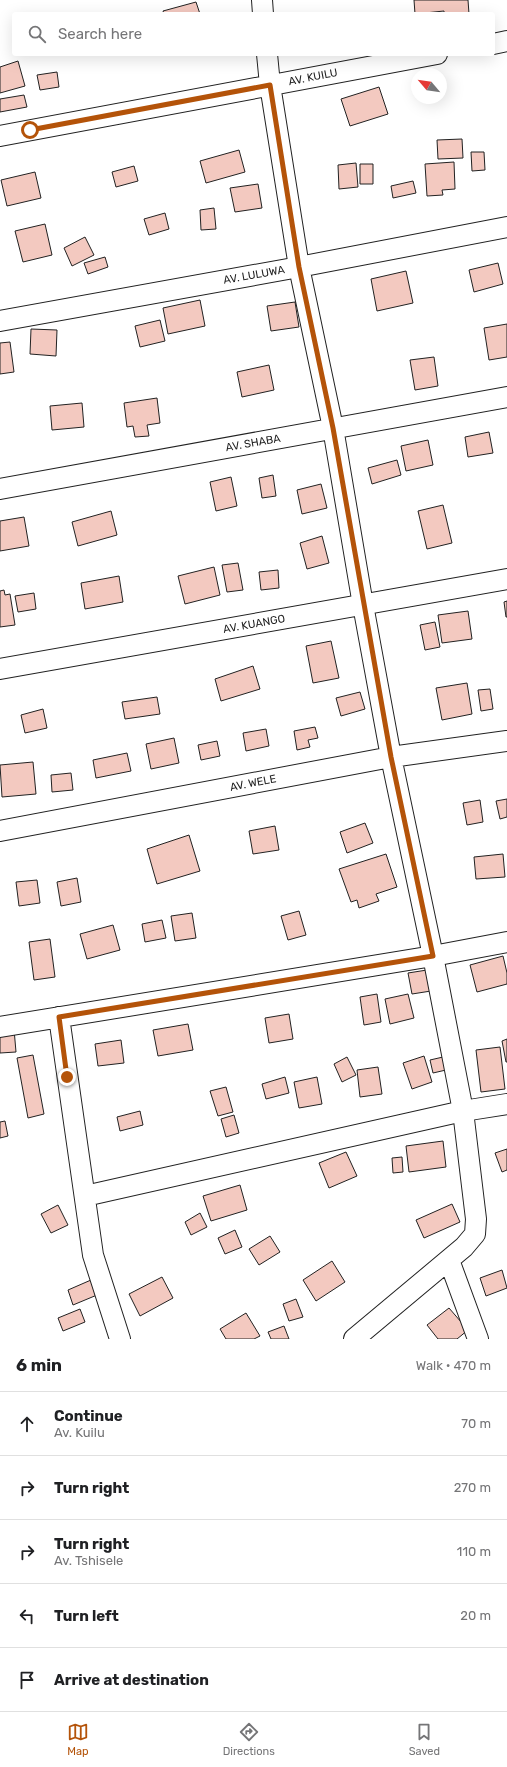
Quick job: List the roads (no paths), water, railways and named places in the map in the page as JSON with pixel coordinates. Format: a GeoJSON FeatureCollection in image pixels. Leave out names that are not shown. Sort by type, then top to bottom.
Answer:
{"type":"FeatureCollection","features":[{"type":"Feature","properties":{"kind":"street"},"geometry":{"type":"LineString","coordinates":[[262,0],[263,12]]}},
{"type":"Feature","properties":{"kind":"street"},"geometry":{"type":"LineString","coordinates":[[495,44],[507,41]]}},
{"type":"Feature","properties":{"kind":"street"},"geometry":{"type":"LineString","coordinates":[[267,56],[270,85],[299,267],[333,428],[391,757],[433,956],[463,1111],[476,1219],[475,1234],[464,1247],[354,1339]]}},
{"type":"Feature","properties":{"kind":"street","name":"AV. KUILU"},"geometry":{"type":"LineString","coordinates":[[0,136],[426,56]]}},
{"type":"Feature","properties":{"kind":"street","name":"AV. LULUWA"},"geometry":{"type":"LineString","coordinates":[[0,321],[299,267],[507,227]]}},
{"type":"Feature","properties":{"kind":"street","name":"AV. SHABA"},"geometry":{"type":"LineString","coordinates":[[0,489],[507,397]]}},
{"type":"Feature","properties":{"kind":"street","name":"AV. KUANGO"},"geometry":{"type":"LineString","coordinates":[[0,669],[507,579]]}},
{"type":"Feature","properties":{"kind":"street","name":"AV. WELE"},"geometry":{"type":"LineString","coordinates":[[0,831],[391,757],[507,741]]}},
{"type":"Feature","properties":{"kind":"street"},"geometry":{"type":"LineString","coordinates":[[0,1027],[433,956],[507,942]]}},
{"type":"Feature","properties":{"kind":"street"},"geometry":{"type":"LineString","coordinates":[[59,1017],[93,1254],[120,1339]]}},
{"type":"Feature","properties":{"kind":"street"},"geometry":{"type":"LineString","coordinates":[[85,1196],[463,1111],[507,1104]]}},
{"type":"Feature","properties":{"kind":"street"},"geometry":{"type":"LineString","coordinates":[[449,1260],[478,1339]]}}]}
